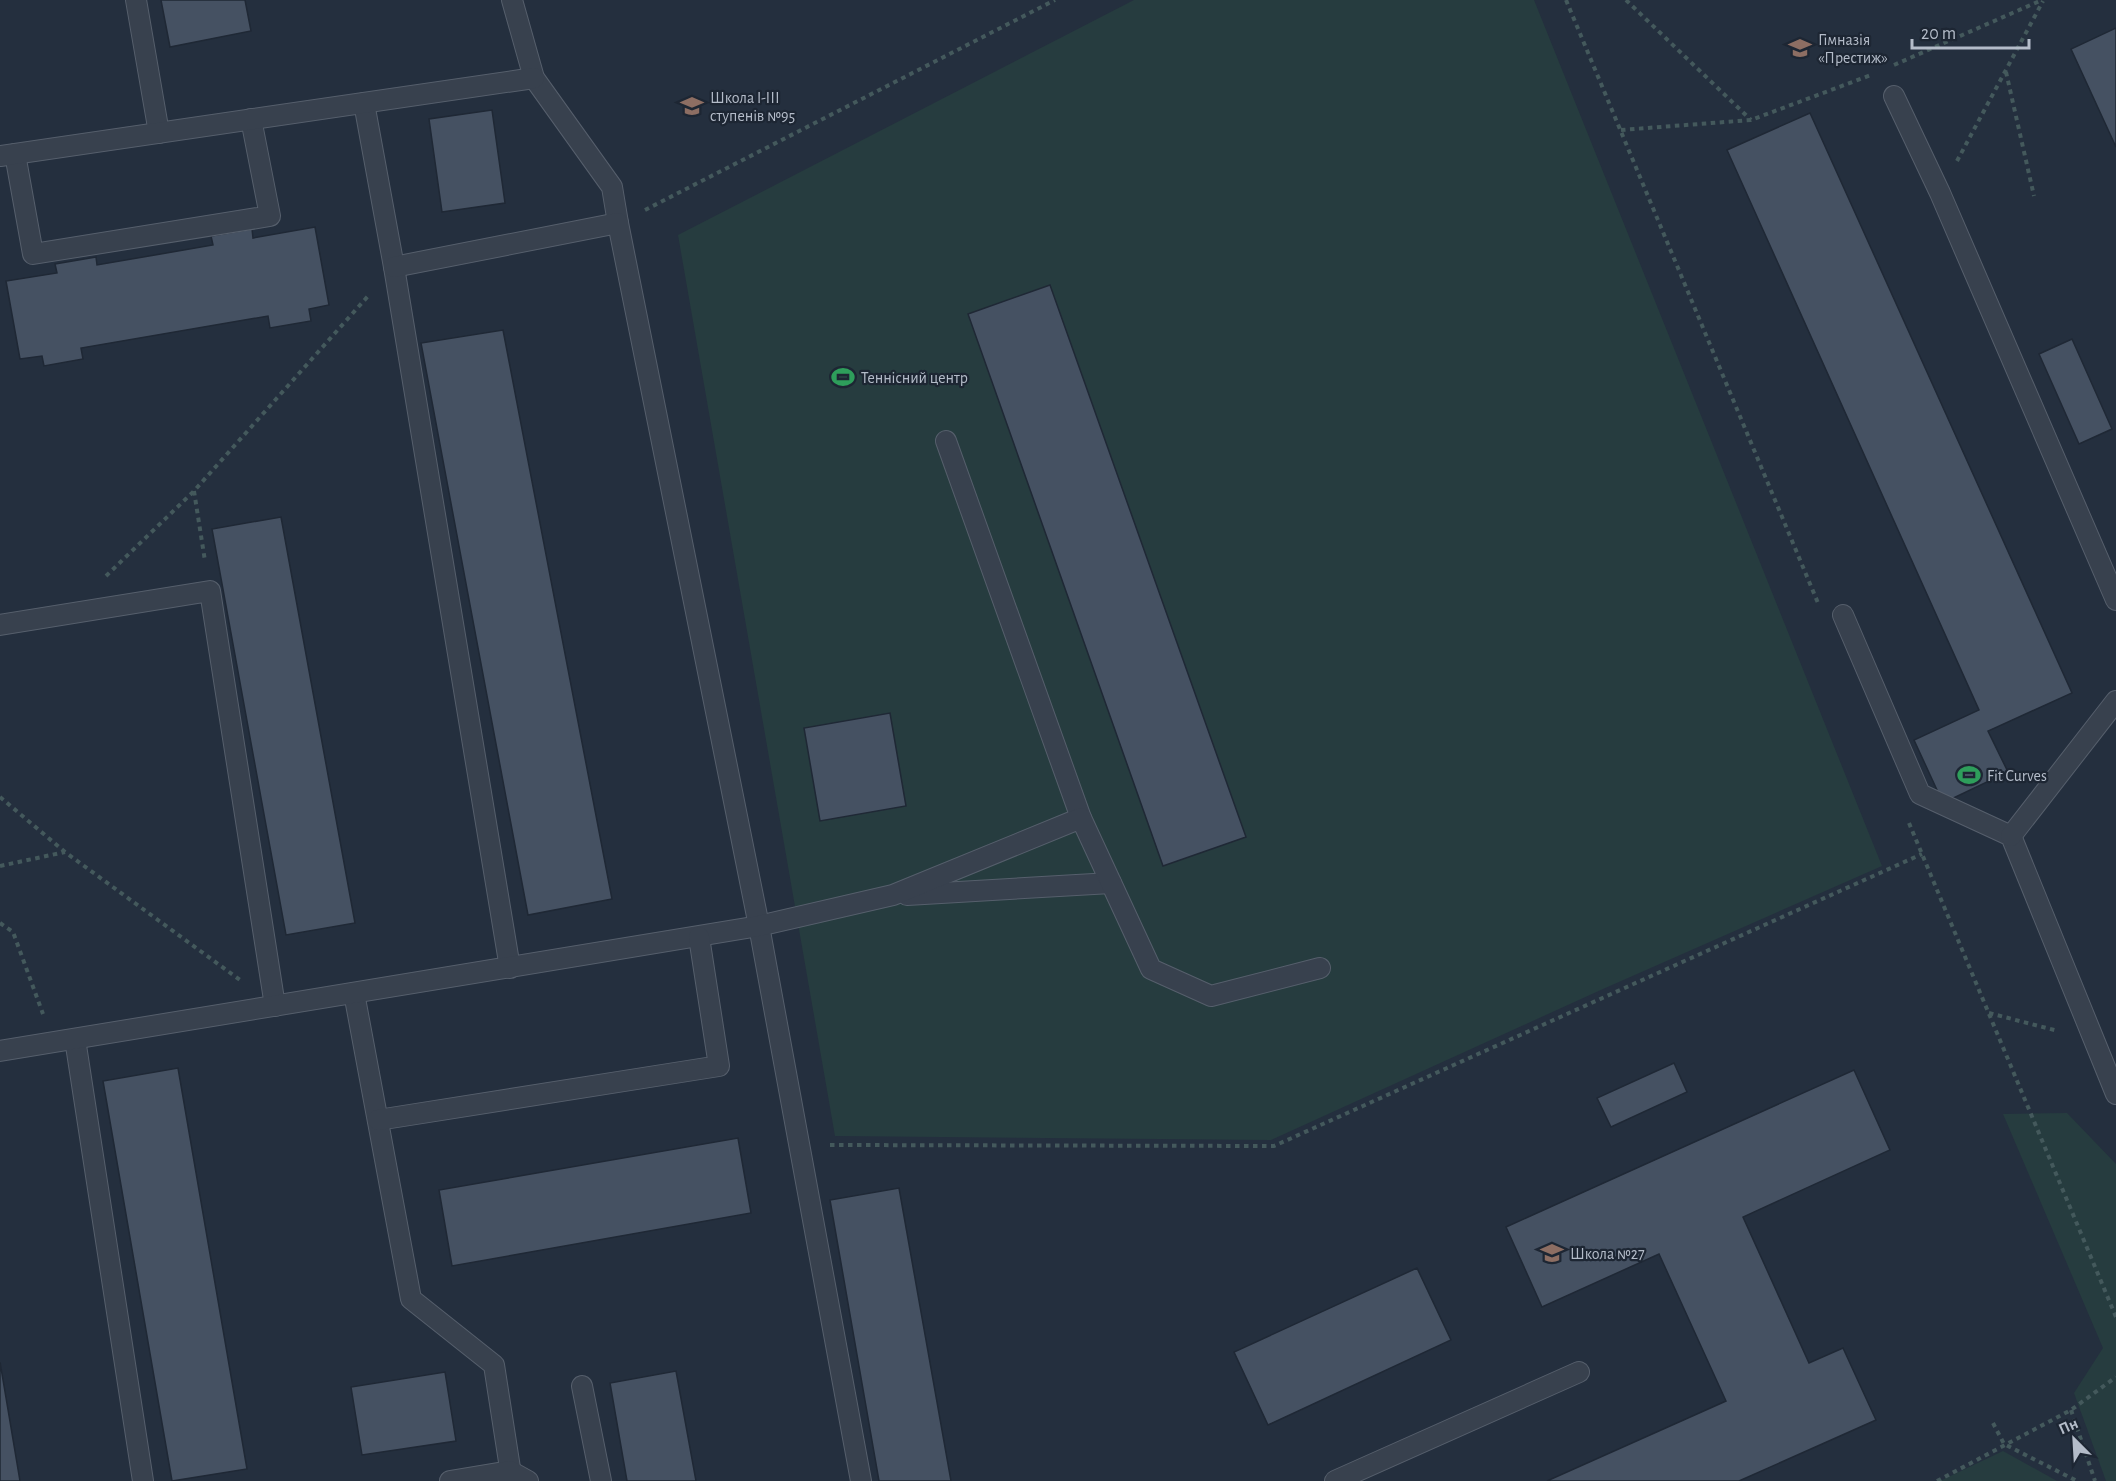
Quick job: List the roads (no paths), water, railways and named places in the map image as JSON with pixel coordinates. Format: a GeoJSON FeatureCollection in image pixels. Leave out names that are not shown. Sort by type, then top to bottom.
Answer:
{"type":"FeatureCollection","features":[{"type":"Feature","properties":{"kind":"lane"},"geometry":{"type":"LineString","coordinates":[[136,0],[159,133]]}},
{"type":"Feature","properties":{"kind":"lane"},"geometry":{"type":"LineString","coordinates":[[512,0],[534,78],[612,187],[759,926],[861,1481]]}},
{"type":"Feature","properties":{"kind":"lane"},"geometry":{"type":"LineString","coordinates":[[251,119],[270,216],[33,254],[8,155],[251,119],[534,78]]}},
{"type":"Feature","properties":{"kind":"lane"},"geometry":{"type":"LineString","coordinates":[[1894,96],[1940,193],[2116,600]]}},
{"type":"Feature","properties":{"kind":"lane"},"geometry":{"type":"LineString","coordinates":[[364,103],[394,267],[510,968]]}},
{"type":"Feature","properties":{"kind":"lane"},"geometry":{"type":"LineString","coordinates":[[394,267],[618,223]]}},
{"type":"Feature","properties":{"kind":"lane"},"geometry":{"type":"LineString","coordinates":[[946,441],[1081,818],[1151,969],[1211,996],[1320,968]]}},
{"type":"Feature","properties":{"kind":"lane"},"geometry":{"type":"LineString","coordinates":[[0,625],[210,591],[275,1006]]}},
{"type":"Feature","properties":{"kind":"lane"},"geometry":{"type":"LineString","coordinates":[[1843,615],[1920,794],[2011,836],[2116,1094]]}},
{"type":"Feature","properties":{"kind":"lane"},"geometry":{"type":"LineString","coordinates":[[2011,836],[2116,701]]}},
{"type":"Feature","properties":{"kind":"lane"},"geometry":{"type":"LineString","coordinates":[[0,1051],[759,926],[893,895],[1081,818]]}},
{"type":"Feature","properties":{"kind":"lane"},"geometry":{"type":"LineString","coordinates":[[893,895],[1111,883]]}},
{"type":"Feature","properties":{"kind":"lane"},"geometry":{"type":"LineString","coordinates":[[378,1120],[719,1066],[699,936]]}},
{"type":"Feature","properties":{"kind":"lane"},"geometry":{"type":"LineString","coordinates":[[354,993],[411,1299],[494,1365],[511,1476]]}},
{"type":"Feature","properties":{"kind":"lane"},"geometry":{"type":"LineString","coordinates":[[75,1039],[143,1481]]}},
{"type":"Feature","properties":{"kind":"lane"},"geometry":{"type":"LineString","coordinates":[[1335,1481],[1579,1372]]}},
{"type":"Feature","properties":{"kind":"lane"},"geometry":{"type":"LineString","coordinates":[[582,1386],[601,1481]]}},
{"type":"Feature","properties":{"kind":"lane"},"geometry":{"type":"LineString","coordinates":[[450,1481],[511,1476],[528,1481]]}},
{"type":"Feature","properties":{"kind":"place","name":"Гімназія «Престиж»"},"geometry":{"type":"Point","coordinates":[1800,48]}},
{"type":"Feature","properties":{"kind":"place","name":"Школа І-ІІІ ступенів №95"},"geometry":{"type":"Point","coordinates":[692,106]}},
{"type":"Feature","properties":{"kind":"place","name":"Теннісний центр"},"geometry":{"type":"Point","coordinates":[843,377]}},
{"type":"Feature","properties":{"kind":"place","name":"Fit Curves"},"geometry":{"type":"Point","coordinates":[1969,775]}},
{"type":"Feature","properties":{"kind":"place","name":"Школа №27"},"geometry":{"type":"Point","coordinates":[1552,1253]}}]}
